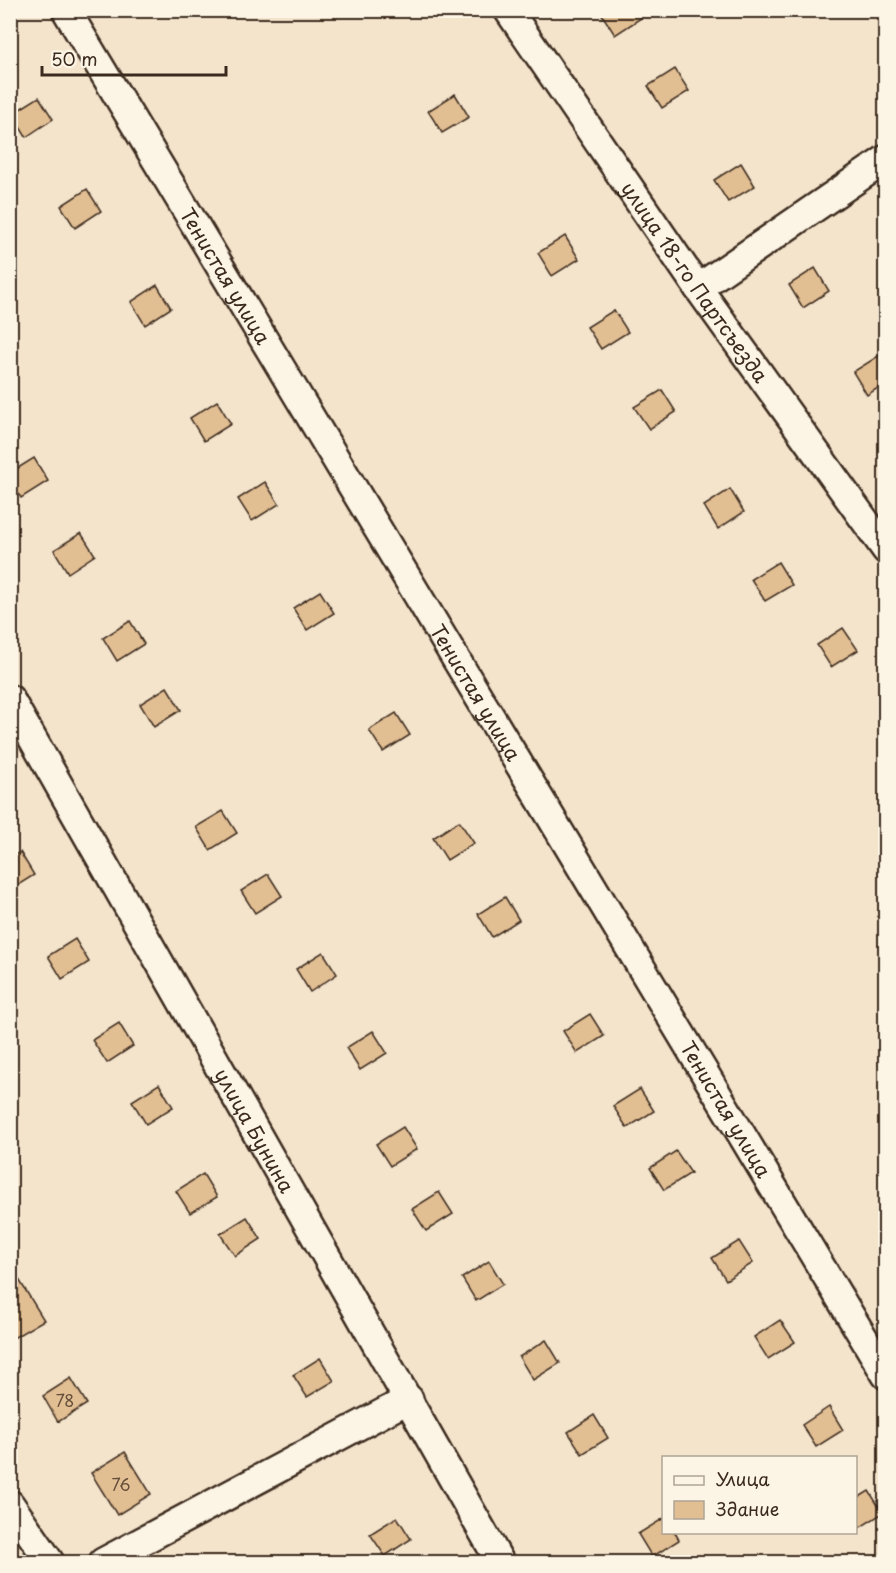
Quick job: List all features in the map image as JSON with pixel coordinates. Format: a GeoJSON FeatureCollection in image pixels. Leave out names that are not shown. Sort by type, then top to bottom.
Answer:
{"type":"FeatureCollection","features":[{"type":"Feature","properties":{"kind":"street","name":"Тенистая улица"},"geometry":{"type":"LineString","coordinates":[[66,10],[885,1375]]}},
{"type":"Feature","properties":{"kind":"street","name":"улица 18-го Партсъезда"},"geometry":{"type":"LineString","coordinates":[[507,10],[698,288],[885,550]]}},
{"type":"Feature","properties":{"kind":"street"},"geometry":{"type":"LineString","coordinates":[[698,288],[885,159]]}},
{"type":"Feature","properties":{"kind":"street","name":"улица Бунина"},"geometry":{"type":"LineString","coordinates":[[10,699],[500,1563]]}},
{"type":"Feature","properties":{"kind":"street"},"geometry":{"type":"LineString","coordinates":[[850,1316],[885,1347]]}},
{"type":"Feature","properties":{"kind":"street"},"geometry":{"type":"LineString","coordinates":[[103,1563],[409,1399]]}},
{"type":"Feature","properties":{"kind":"street"},"geometry":{"type":"LineString","coordinates":[[10,1504],[50,1563]]}},
{"type":"Feature","properties":{"kind":"building"},"geometry":{"type":"Polygon","coordinates":[[[604,10],[637,10],[641,18],[615,35],[601,13],[604,10]]]}},
{"type":"Feature","properties":{"kind":"building"},"geometry":{"type":"Polygon","coordinates":[[[675,69],[689,91],[662,108],[648,86],[675,69]]]}},
{"type":"Feature","properties":{"kind":"building"},"geometry":{"type":"Polygon","coordinates":[[[455,94],[469,117],[442,133],[428,111],[455,94]]]}},
{"type":"Feature","properties":{"kind":"building"},"geometry":{"type":"Polygon","coordinates":[[[39,97],[53,119],[26,137],[12,114],[39,97]]]}},
{"type":"Feature","properties":{"kind":"building"},"geometry":{"type":"Polygon","coordinates":[[[741,163],[755,186],[728,202],[714,180],[741,163]]]}},
{"type":"Feature","properties":{"kind":"building"},"geometry":{"type":"Polygon","coordinates":[[[87,189],[101,211],[75,228],[61,206],[87,189]]]}},
{"type":"Feature","properties":{"kind":"building"},"geometry":{"type":"Polygon","coordinates":[[[565,236],[579,259],[552,276],[538,253],[565,236]]]}},
{"type":"Feature","properties":{"kind":"building"},"geometry":{"type":"Polygon","coordinates":[[[815,268],[829,291],[803,308],[789,285],[815,268]]]}},
{"type":"Feature","properties":{"kind":"building"},"geometry":{"type":"Polygon","coordinates":[[[157,285],[171,308],[145,325],[131,302],[157,285]]]}},
{"type":"Feature","properties":{"kind":"building"},"geometry":{"type":"Polygon","coordinates":[[[614,310],[628,332],[601,349],[587,327],[614,310]]]}},
{"type":"Feature","properties":{"kind":"building"},"geometry":{"type":"Polygon","coordinates":[[[880,355],[886,365],[886,383],[867,395],[853,372],[880,355]]]}},
{"type":"Feature","properties":{"kind":"building"},"geometry":{"type":"Polygon","coordinates":[[[662,390],[676,412],[649,429],[634,407],[662,390]]]}},
{"type":"Feature","properties":{"kind":"building"},"geometry":{"type":"Polygon","coordinates":[[[217,401],[231,424],[204,441],[190,418],[217,401]]]}},
{"type":"Feature","properties":{"kind":"building"},"geometry":{"type":"Polygon","coordinates":[[[34,458],[48,481],[21,498],[10,481],[10,473],[34,458]]]}},
{"type":"Feature","properties":{"kind":"building"},"geometry":{"type":"Polygon","coordinates":[[[265,482],[279,504],[252,521],[238,499],[265,482]]]}},
{"type":"Feature","properties":{"kind":"building"},"geometry":{"type":"Polygon","coordinates":[[[730,489],[744,512],[718,529],[704,506],[730,489]]]}},
{"type":"Feature","properties":{"kind":"building"},"geometry":{"type":"Polygon","coordinates":[[[81,533],[95,555],[68,573],[54,550],[81,533]]]}},
{"type":"Feature","properties":{"kind":"building"},"geometry":{"type":"Polygon","coordinates":[[[778,562],[792,585],[765,601],[751,579],[778,562]]]}},
{"type":"Feature","properties":{"kind":"building"},"geometry":{"type":"Polygon","coordinates":[[[320,591],[334,613],[307,630],[293,608],[320,591]]]}},
{"type":"Feature","properties":{"kind":"building"},"geometry":{"type":"Polygon","coordinates":[[[130,621],[144,644],[117,661],[103,638],[130,621]]]}},
{"type":"Feature","properties":{"kind":"building"},"geometry":{"type":"Polygon","coordinates":[[[843,628],[858,650],[831,667],[817,645],[843,628]]]}},
{"type":"Feature","properties":{"kind":"building"},"geometry":{"type":"Polygon","coordinates":[[[167,687],[181,710],[154,727],[140,704],[167,687]]]}},
{"type":"Feature","properties":{"kind":"building"},"geometry":{"type":"Polygon","coordinates":[[[396,713],[410,735],[383,752],[369,730],[396,713]]]}},
{"type":"Feature","properties":{"kind":"building"},"geometry":{"type":"Polygon","coordinates":[[[223,811],[237,833],[210,850],[196,827],[223,811]]]}},
{"type":"Feature","properties":{"kind":"building"},"geometry":{"type":"Polygon","coordinates":[[[459,821],[474,843],[447,860],[433,838],[459,821]]]}},
{"type":"Feature","properties":{"kind":"building"},"geometry":{"type":"Polygon","coordinates":[[[20,852],[34,875],[10,890],[10,858],[20,852]]]}},
{"type":"Feature","properties":{"kind":"building"},"geometry":{"type":"Polygon","coordinates":[[[268,874],[282,896],[255,913],[241,891],[268,874]]]}},
{"type":"Feature","properties":{"kind":"building"},"geometry":{"type":"Polygon","coordinates":[[[505,897],[519,920],[492,937],[478,914],[505,897]]]}},
{"type":"Feature","properties":{"kind":"building"},"geometry":{"type":"Polygon","coordinates":[[[75,939],[89,962],[62,979],[48,956],[75,939]]]}},
{"type":"Feature","properties":{"kind":"building"},"geometry":{"type":"Polygon","coordinates":[[[323,952],[337,974],[310,992],[296,969],[323,952]]]}},
{"type":"Feature","properties":{"kind":"building"},"geometry":{"type":"Polygon","coordinates":[[[590,1014],[604,1036],[577,1053],[563,1031],[590,1014]]]}},
{"type":"Feature","properties":{"kind":"building"},"geometry":{"type":"Polygon","coordinates":[[[119,1023],[133,1046],[107,1063],[92,1040],[119,1023]]]}},
{"type":"Feature","properties":{"kind":"building"},"geometry":{"type":"Polygon","coordinates":[[[373,1031],[387,1053],[360,1070],[346,1048],[373,1031]]]}},
{"type":"Feature","properties":{"kind":"building"},"geometry":{"type":"Polygon","coordinates":[[[159,1084],[173,1107],[146,1124],[132,1101],[159,1084]]]}},
{"type":"Feature","properties":{"kind":"building"},"geometry":{"type":"Polygon","coordinates":[[[640,1089],[654,1111],[627,1128],[613,1106],[640,1089]]]}},
{"type":"Feature","properties":{"kind":"building"},"geometry":{"type":"Polygon","coordinates":[[[403,1127],[417,1149],[390,1166],[376,1144],[403,1127]]]}},
{"type":"Feature","properties":{"kind":"building"},"geometry":{"type":"Polygon","coordinates":[[[676,1151],[691,1173],[664,1190],[650,1168],[676,1151]]]}},
{"type":"Feature","properties":{"kind":"building"},"geometry":{"type":"Polygon","coordinates":[[[203,1174],[217,1197],[190,1213],[176,1191],[203,1174]]]}},
{"type":"Feature","properties":{"kind":"building"},"geometry":{"type":"Polygon","coordinates":[[[439,1192],[453,1214],[426,1231],[412,1209],[439,1192]]]}},
{"type":"Feature","properties":{"kind":"building"},"geometry":{"type":"Polygon","coordinates":[[[247,1217],[261,1239],[235,1256],[220,1234],[247,1217]]]}},
{"type":"Feature","properties":{"kind":"building"},"geometry":{"type":"Polygon","coordinates":[[[739,1241],[753,1263],[726,1280],[712,1258],[739,1241]]]}},
{"type":"Feature","properties":{"kind":"building"},"geometry":{"type":"Polygon","coordinates":[[[489,1261],[503,1284],[476,1301],[462,1278],[489,1261]]]}},
{"type":"Feature","properties":{"kind":"building"},"geometry":{"type":"Polygon","coordinates":[[[18,1278],[44,1320],[10,1340],[10,1282],[18,1278]]]}},
{"type":"Feature","properties":{"kind":"building"},"geometry":{"type":"Polygon","coordinates":[[[780,1320],[795,1342],[768,1359],[754,1337],[780,1320]]]}},
{"type":"Feature","properties":{"kind":"building"},"geometry":{"type":"Polygon","coordinates":[[[546,1340],[560,1363],[533,1380],[519,1357],[546,1340]]]}},
{"type":"Feature","properties":{"kind":"building"},"geometry":{"type":"Polygon","coordinates":[[[320,1358],[334,1381],[307,1397],[293,1375],[320,1358]]]}},
{"type":"Feature","properties":{"kind":"building"},"geometry":{"type":"Polygon","coordinates":[[[71,1378],[87,1404],[58,1422],[43,1396],[71,1378]]]}},
{"type":"Feature","properties":{"kind":"building"},"geometry":{"type":"Polygon","coordinates":[[[829,1407],[843,1430],[816,1447],[802,1425],[829,1407]]]}},
{"type":"Feature","properties":{"kind":"building"},"geometry":{"type":"Polygon","coordinates":[[[594,1415],[608,1438],[582,1454],[568,1432],[594,1415]]]}},
{"type":"Feature","properties":{"kind":"building"},"geometry":{"type":"Polygon","coordinates":[[[125,1452],[151,1494],[117,1515],[91,1473],[125,1452]]]}},
{"type":"Feature","properties":{"kind":"building"},"geometry":{"type":"Polygon","coordinates":[[[869,1491],[883,1513],[857,1529],[857,1498],[869,1491]]]}},
{"type":"Feature","properties":{"kind":"building"},"geometry":{"type":"Polygon","coordinates":[[[397,1517],[411,1539],[385,1556],[370,1534],[397,1517]]]}},
{"type":"Feature","properties":{"kind":"building"},"geometry":{"type":"Polygon","coordinates":[[[662,1519],[662,1534],[676,1534],[679,1540],[652,1557],[638,1534],[662,1519]]]}}]}
